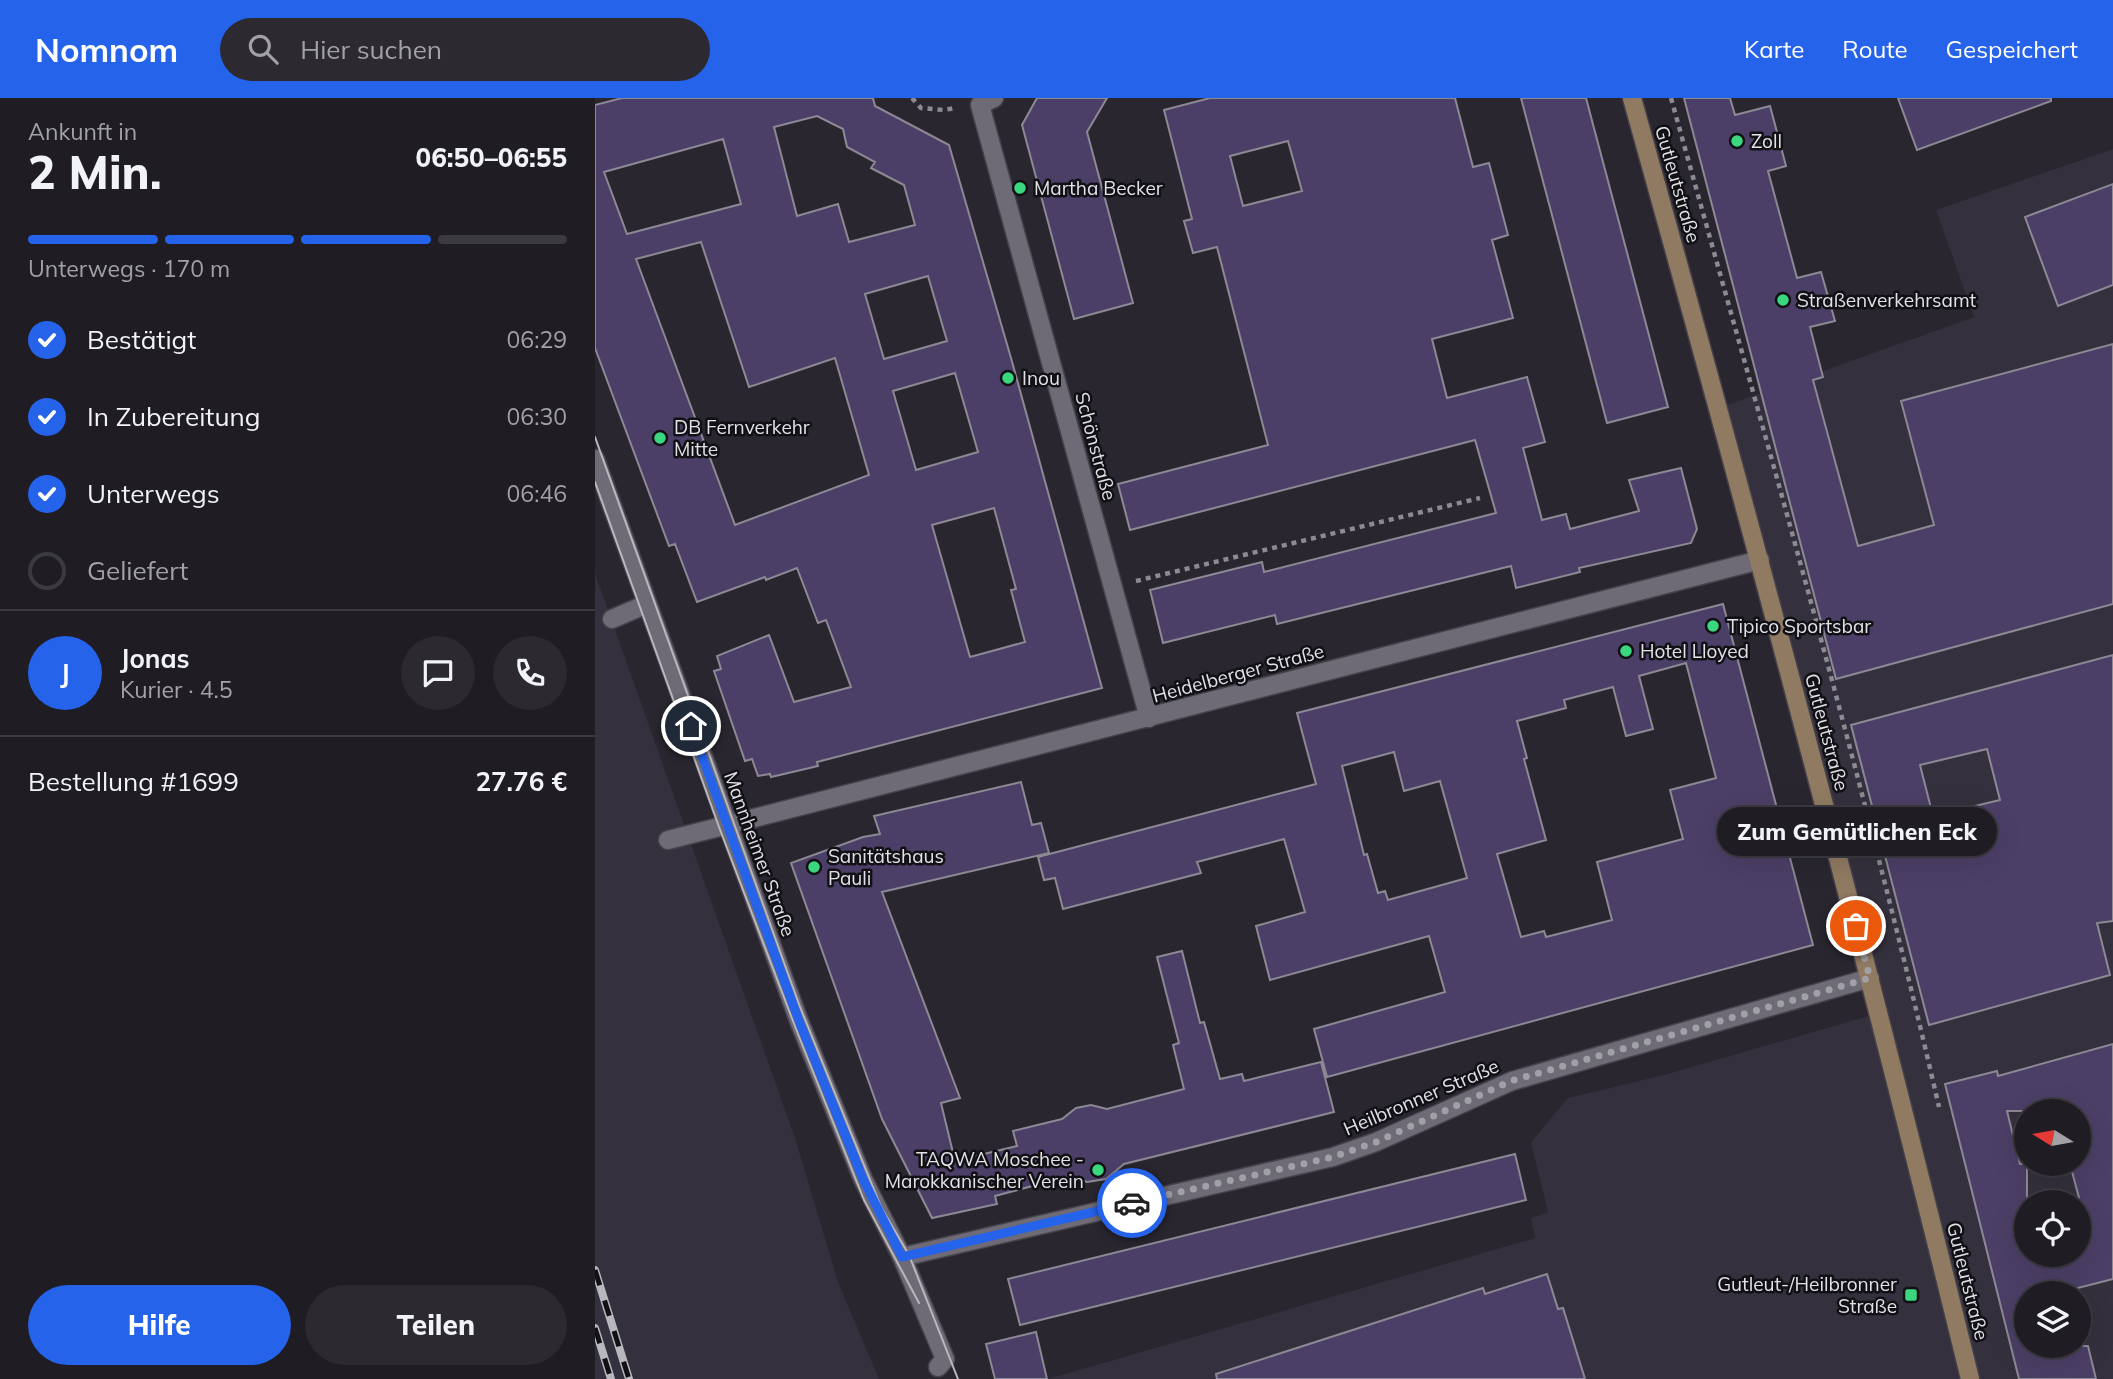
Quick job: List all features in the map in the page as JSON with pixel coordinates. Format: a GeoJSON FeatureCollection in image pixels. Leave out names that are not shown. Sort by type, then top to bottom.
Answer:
{"type":"FeatureCollection","features":[{"type":"Feature","properties":{"kind":"main road","name":"Gutleutstraße"},"geometry":{"type":"LineString","coordinates":[[1632,98],[1760,561],[1870,978],[1970,1379]]}},
{"type":"Feature","properties":{"kind":"street","name":"Schönstraße"},"geometry":{"type":"LineString","coordinates":[[987,101],[1149,718]]}},
{"type":"Feature","properties":{"kind":"street","name":"Mannheimer Straße"},"geometry":{"type":"LineString","coordinates":[[595,459],[799,1021],[863,1179],[902,1257],[945,1359],[938,1367]]}},
{"type":"Feature","properties":{"kind":"street","name":"Heidelberger Straße"},"geometry":{"type":"LineString","coordinates":[[668,840],[1760,561]]}},
{"type":"Feature","properties":{"kind":"street"},"geometry":{"type":"LineString","coordinates":[[612,618],[647,604]]}},
{"type":"Feature","properties":{"kind":"street","name":"Heilbronner Straße"},"geometry":{"type":"LineString","coordinates":[[902,1257],[1333,1157],[1376,1142],[1511,1081],[1870,978]]}},
{"type":"Feature","properties":{"kind":"path"},"geometry":{"type":"LineString","coordinates":[[912,98],[921,108],[944,110],[987,101]]}},
{"type":"Feature","properties":{"kind":"path"},"geometry":{"type":"LineString","coordinates":[[1671,98],[1862,797],[1940,1107]]}},
{"type":"Feature","properties":{"kind":"path"},"geometry":{"type":"LineString","coordinates":[[1135,581],[1481,498]]}},
{"type":"Feature","properties":{"kind":"shaded area"},"geometry":{"type":"Polygon","coordinates":[[[2113,149],[2113,1379],[1048,1379],[1535,1238],[1531,1218],[1548,1212],[1531,1142],[1568,1098],[1664,1075],[1879,1013],[1719,408],[1974,317],[1936,210],[2113,149]]]}},
{"type":"Feature","properties":{"kind":"shaded area"},"geometry":{"type":"Polygon","coordinates":[[[595,573],[795,1138],[838,1282],[879,1379],[595,1379],[595,573]]]}},
{"type":"Feature","properties":{"kind":"shaded area"},"geometry":{"type":"Polygon","coordinates":[[[1036,1332],[1048,1379],[995,1379],[986,1344],[1036,1332]]]}},
{"type":"Feature","properties":{"kind":"building"},"geometry":{"type":"Polygon","coordinates":[[[622,98],[873,98],[875,106],[949,145],[1102,688],[817,762],[818,766],[771,777],[770,774],[758,776],[752,759],[745,761],[714,671],[721,669],[717,656],[769,635],[794,702],[851,687],[826,620],[818,623],[797,568],[697,602],[675,544],[669,546],[595,348],[595,105],[622,98]],[[817,116],[774,127],[797,216],[838,204],[849,242],[915,225],[904,185],[871,168],[875,162],[847,147],[843,129],[817,116]],[[723,139],[604,172],[627,234],[741,204],[723,139]],[[701,242],[636,259],[735,525],[869,475],[835,358],[749,387],[701,242]],[[928,276],[865,294],[884,359],[947,341],[928,276]],[[955,373],[893,391],[916,470],[978,452],[955,373]],[[994,508],[932,525],[970,657],[1025,642],[1011,590],[1016,589],[994,508]]]}},
{"type":"Feature","properties":{"kind":"building"},"geometry":{"type":"Polygon","coordinates":[[[1037,98],[1107,98],[1087,132],[1133,303],[1074,319],[1022,125],[1037,98]]]}},
{"type":"Feature","properties":{"kind":"building"},"geometry":{"type":"Polygon","coordinates":[[[1210,98],[1455,98],[1473,167],[1489,163],[1508,235],[1492,240],[1513,318],[1432,339],[1447,398],[1527,377],[1545,442],[1523,448],[1542,520],[1566,514],[1570,529],[1639,511],[1629,480],[1681,468],[1697,529],[1691,543],[1579,568],[1580,572],[1516,588],[1511,566],[1277,624],[1275,615],[1163,643],[1150,590],[1262,562],[1264,572],[1496,513],[1475,440],[1130,530],[1118,484],[1268,445],[1217,247],[1193,253],[1184,221],[1192,219],[1164,110],[1210,98]],[[1288,141],[1230,156],[1243,206],[1302,191],[1288,141]]]}},
{"type":"Feature","properties":{"kind":"building"},"geometry":{"type":"Polygon","coordinates":[[[1521,98],[1586,98],[1668,407],[1607,423],[1521,98]]]}},
{"type":"Feature","properties":{"kind":"building"},"geometry":{"type":"Polygon","coordinates":[[[1684,98],[1730,98],[1735,115],[1770,106],[1786,166],[1768,171],[1797,278],[1821,272],[1835,321],[1810,327],[1823,377],[1813,380],[1858,546],[1934,525],[1901,401],[2113,344],[2113,604],[1836,679],[1684,98]]]}},
{"type":"Feature","properties":{"kind":"building"},"geometry":{"type":"Polygon","coordinates":[[[1898,98],[2051,98],[2051,101],[1917,150],[1898,98]]]}},
{"type":"Feature","properties":{"kind":"building"},"geometry":{"type":"Polygon","coordinates":[[[2113,184],[2113,285],[2058,306],[2025,217],[2113,184]]]}},
{"type":"Feature","properties":{"kind":"building"},"geometry":{"type":"Polygon","coordinates":[[[1723,604],[1813,945],[1327,1077],[1314,1029],[1445,992],[1429,936],[1270,980],[1256,926],[1305,912],[1284,839],[1197,862],[1201,873],[1063,909],[1055,878],[1044,880],[1038,857],[1316,784],[1297,713],[1723,604]],[[1686,663],[1639,676],[1653,729],[1626,736],[1613,687],[1564,700],[1566,708],[1517,721],[1527,758],[1524,759],[1546,840],[1497,854],[1521,937],[1544,931],[1546,937],[1612,920],[1597,862],[1683,839],[1670,790],[1716,778],[1686,663]],[[1394,752],[1342,766],[1364,855],[1367,854],[1378,893],[1385,891],[1388,900],[1467,878],[1440,781],[1404,791],[1394,752]]]}},
{"type":"Feature","properties":{"kind":"building"},"geometry":{"type":"Polygon","coordinates":[[[2113,655],[2113,921],[2097,923],[2110,975],[1929,1025],[1851,725],[2113,655]],[[1987,749],[1920,765],[1933,816],[2000,800],[1987,749]]]}},
{"type":"Feature","properties":{"kind":"building"},"geometry":{"type":"Polygon","coordinates":[[[1021,782],[1032,825],[1041,823],[1049,853],[882,892],[960,1098],[941,1103],[955,1161],[1017,1146],[1013,1131],[1062,1119],[1076,1108],[1091,1105],[1107,1109],[1184,1089],[1173,1045],[1179,1043],[1157,957],[1182,951],[1200,1023],[1204,1022],[1220,1079],[1242,1074],[1244,1081],[1321,1062],[1334,1112],[1124,1164],[1106,1179],[1087,1182],[1070,1176],[995,1196],[997,1204],[932,1218],[882,1119],[791,863],[863,837],[880,834],[874,816],[1021,782]]]}},
{"type":"Feature","properties":{"kind":"building"},"geometry":{"type":"Polygon","coordinates":[[[2113,1044],[2113,1279],[2091,1285],[2091,1281],[2014,1281],[2014,1358],[2091,1358],[2096,1379],[2019,1379],[1945,1084],[1997,1071],[1998,1076],[2113,1044]],[[2014,1099],[2014,1111],[2007,1111],[2014,1140],[2014,1176],[2027,1176],[2027,1190],[2014,1190],[2014,1267],[2091,1267],[2091,1190],[2077,1190],[2073,1176],[2091,1176],[2091,1099],[2014,1099]]]}},
{"type":"Feature","properties":{"kind":"building"},"geometry":{"type":"Polygon","coordinates":[[[1515,1154],[1526,1200],[1020,1325],[1008,1279],[1515,1154]]]}},
{"type":"Feature","properties":{"kind":"building"},"geometry":{"type":"Polygon","coordinates":[[[1547,1274],[1558,1309],[1563,1308],[1585,1379],[1217,1379],[1216,1374],[1483,1288],[1485,1294],[1547,1274]]]}},
{"type":"Feature","properties":{"kind":"building"},"geometry":{"type":"Polygon","coordinates":[[[1036,1332],[1047,1379],[995,1379],[986,1344],[1036,1332]]]}},
{"type":"Feature","properties":{"kind":"tram line"},"geometry":{"type":"LineString","coordinates":[[595,437],[800,1007],[881,1207],[909,1255],[958,1379]]}},
{"type":"Feature","properties":{"kind":"tram line"},"geometry":{"type":"LineString","coordinates":[[595,482],[719,827],[798,1034],[864,1200],[919,1303]]}},
{"type":"Feature","properties":{"kind":"railway"},"geometry":{"type":"LineString","coordinates":[[595,1270],[629,1379]]}},
{"type":"Feature","properties":{"kind":"railway"},"geometry":{"type":"LineString","coordinates":[[595,1328],[611,1379]]}},
{"type":"Feature","properties":{"kind":"way so far"},"geometry":{"type":"LineString","coordinates":[[1132,1203],[1333,1157],[1376,1142],[1511,1081],[1870,978],[1856,926]]}},
{"type":"Feature","properties":{"kind":"place","name":"Zoll"},"geometry":{"type":"Point","coordinates":[1737,141]}},
{"type":"Feature","properties":{"kind":"place","name":"Martha Becker"},"geometry":{"type":"Point","coordinates":[1020,188]}},
{"type":"Feature","properties":{"kind":"place","name":"Straßenverkehrsamt"},"geometry":{"type":"Point","coordinates":[1783,300]}},
{"type":"Feature","properties":{"kind":"place","name":"Inou"},"geometry":{"type":"Point","coordinates":[1008,378]}},
{"type":"Feature","properties":{"kind":"place","name":"DB Fernverkehr Mitte"},"geometry":{"type":"Point","coordinates":[660,438]}},
{"type":"Feature","properties":{"kind":"place","name":"Tipico Sportsbar"},"geometry":{"type":"Point","coordinates":[1713,626]}},
{"type":"Feature","properties":{"kind":"place","name":"Hotel Lloyed"},"geometry":{"type":"Point","coordinates":[1626,651]}},
{"type":"Feature","properties":{"kind":"place","name":"Sanitätshaus Pauli"},"geometry":{"type":"Point","coordinates":[814,867]}},
{"type":"Feature","properties":{"kind":"place","name":"Zum Gemütlichen Eck"},"geometry":{"type":"Point","coordinates":[1856,926]}},
{"type":"Feature","properties":{"kind":"place","name":"TAQWA Moschee - Marokkanischer Verein"},"geometry":{"type":"Point","coordinates":[1098,1170]}},
{"type":"Feature","properties":{"kind":"place","name":"Gutleut-/Heilbronner Straße"},"geometry":{"type":"Point","coordinates":[1911,1295]}},
{"type":"Feature","properties":{"kind":"route"},"geometry":{"type":"LineString","coordinates":[[691,726],[799,1021],[878,1214],[902,1257],[1132,1203]]}}]}
